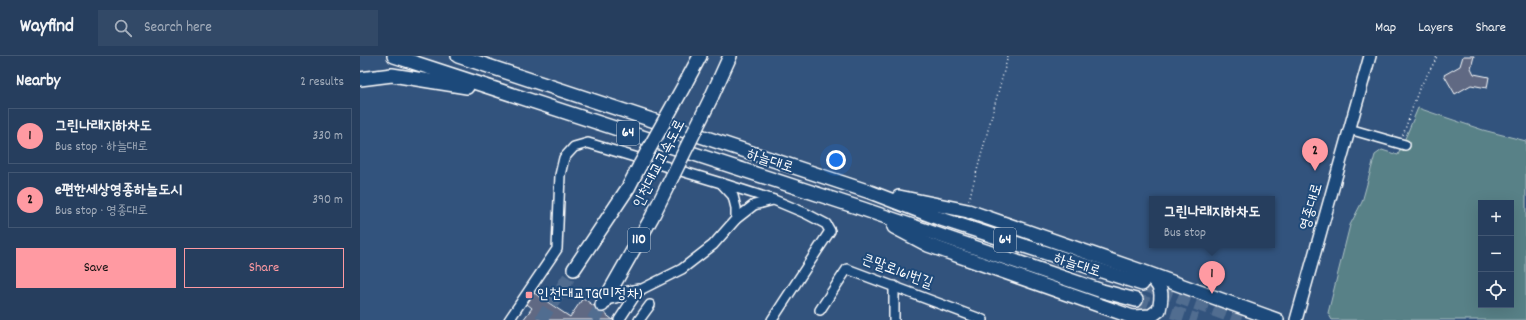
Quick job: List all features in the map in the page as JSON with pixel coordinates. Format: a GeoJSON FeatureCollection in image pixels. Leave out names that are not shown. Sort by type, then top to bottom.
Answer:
{"type":"FeatureCollection","features":[{"type":"Feature","properties":{"kind":"highway","name":"하늘대로"},"geometry":{"type":"LineString","coordinates":[[394,56],[863,209],[1046,273],[1136,300]]}},
{"type":"Feature","properties":{"kind":"highway","name":"하늘대로"},"geometry":{"type":"LineString","coordinates":[[458,56],[870,192],[924,201],[968,211],[1143,278],[1277,320]]}},
{"type":"Feature","properties":{"kind":"highway"},"geometry":{"type":"LineString","coordinates":[[474,56],[509,73]]}},
{"type":"Feature","properties":{"kind":"highway","name":"인천대교고속도로"},"geometry":{"type":"LineString","coordinates":[[574,269],[628,188],[700,56]]}},
{"type":"Feature","properties":{"kind":"highway","name":"인천대교고속도로"},"geometry":{"type":"LineString","coordinates":[[638,291],[604,301],[652,217],[711,98],[730,56]]}},
{"type":"Feature","properties":{"kind":"highway"},"geometry":{"type":"LineString","coordinates":[[360,79],[392,75],[506,93]]}},
{"type":"Feature","properties":{"kind":"highway"},"geometry":{"type":"LineString","coordinates":[[863,209],[928,245],[1137,319],[1151,316],[1159,310],[1161,303],[1162,295],[1155,281],[1143,278]]}},
{"type":"Feature","properties":{"kind":"main road","name":"영종대로"},"geometry":{"type":"LineString","coordinates":[[1296,320],[1370,56]]}},
{"type":"Feature","properties":{"kind":"street"},"geometry":{"type":"LineString","coordinates":[[1349,129],[1403,145]]}},
{"type":"Feature","properties":{"kind":"street"},"geometry":{"type":"LineString","coordinates":[[509,320],[557,249],[560,175],[564,158],[574,147],[588,143],[774,200],[826,224],[830,230],[772,320]]}},
{"type":"Feature","properties":{"kind":"street"},"geometry":{"type":"LineString","coordinates":[[721,183],[733,196],[736,208],[736,219]]}},
{"type":"Feature","properties":{"kind":"street"},"geometry":{"type":"LineString","coordinates":[[619,320],[638,291],[682,269],[713,245],[736,219],[754,205],[774,200]]}},
{"type":"Feature","properties":{"kind":"street","name":"큰말로161번길"},"geometry":{"type":"LineString","coordinates":[[820,310],[847,269],[983,320]]}},
{"type":"Feature","properties":{"kind":"street"},"geometry":{"type":"LineString","coordinates":[[894,286],[894,320]]}},
{"type":"Feature","properties":{"kind":"street"},"geometry":{"type":"LineString","coordinates":[[626,310],[640,320],[650,305]]}},
{"type":"Feature","properties":{"kind":"path"},"geometry":{"type":"LineString","coordinates":[[969,200],[1008,56]]}},
{"type":"Feature","properties":{"kind":"path"},"geometry":{"type":"LineString","coordinates":[[1403,145],[1419,89],[1437,56]]}},
{"type":"Feature","properties":{"kind":"green space"},"geometry":{"type":"Polygon","coordinates":[[[1418,108],[1483,130],[1526,141],[1526,320],[1332,320],[1328,313],[1350,225],[1362,202],[1375,155],[1382,150],[1398,155],[1418,108]]]}},
{"type":"Feature","properties":{"kind":"building"},"geometry":{"type":"Polygon","coordinates":[[[1463,56],[1474,56],[1471,68],[1474,74],[1489,77],[1487,88],[1471,85],[1455,94],[1444,75],[1460,66],[1463,56]]]}},
{"type":"Feature","properties":{"kind":"building"},"geometry":{"type":"Polygon","coordinates":[[[534,293],[570,317],[583,298],[594,306],[598,312],[604,313],[613,320],[523,320],[532,308],[527,304],[534,293]]]}},
{"type":"Feature","properties":{"kind":"tunnel"},"geometry":{"type":"LineString","coordinates":[[541,320],[574,269]]}},
{"type":"Feature","properties":{"kind":"tunnel"},"geometry":{"type":"LineString","coordinates":[[1142,284],[1241,320]]}},
{"type":"Feature","properties":{"kind":"tunnel"},"geometry":{"type":"LineString","coordinates":[[1136,300],[1197,320]]}},
{"type":"Feature","properties":{"kind":"tunnel"},"geometry":{"type":"LineString","coordinates":[[593,320],[602,305]]}},
{"type":"Feature","properties":{"kind":"place","name":"e편한세상영종하늘도시"},"geometry":{"type":"Point","coordinates":[1315,171]}},
{"type":"Feature","properties":{"kind":"place","name":"그린나래지하차도"},"geometry":{"type":"Point","coordinates":[1212,294]}},
{"type":"Feature","properties":{"kind":"place","name":"인천대교TG(미정차)"},"geometry":{"type":"Point","coordinates":[529,295]}}]}
